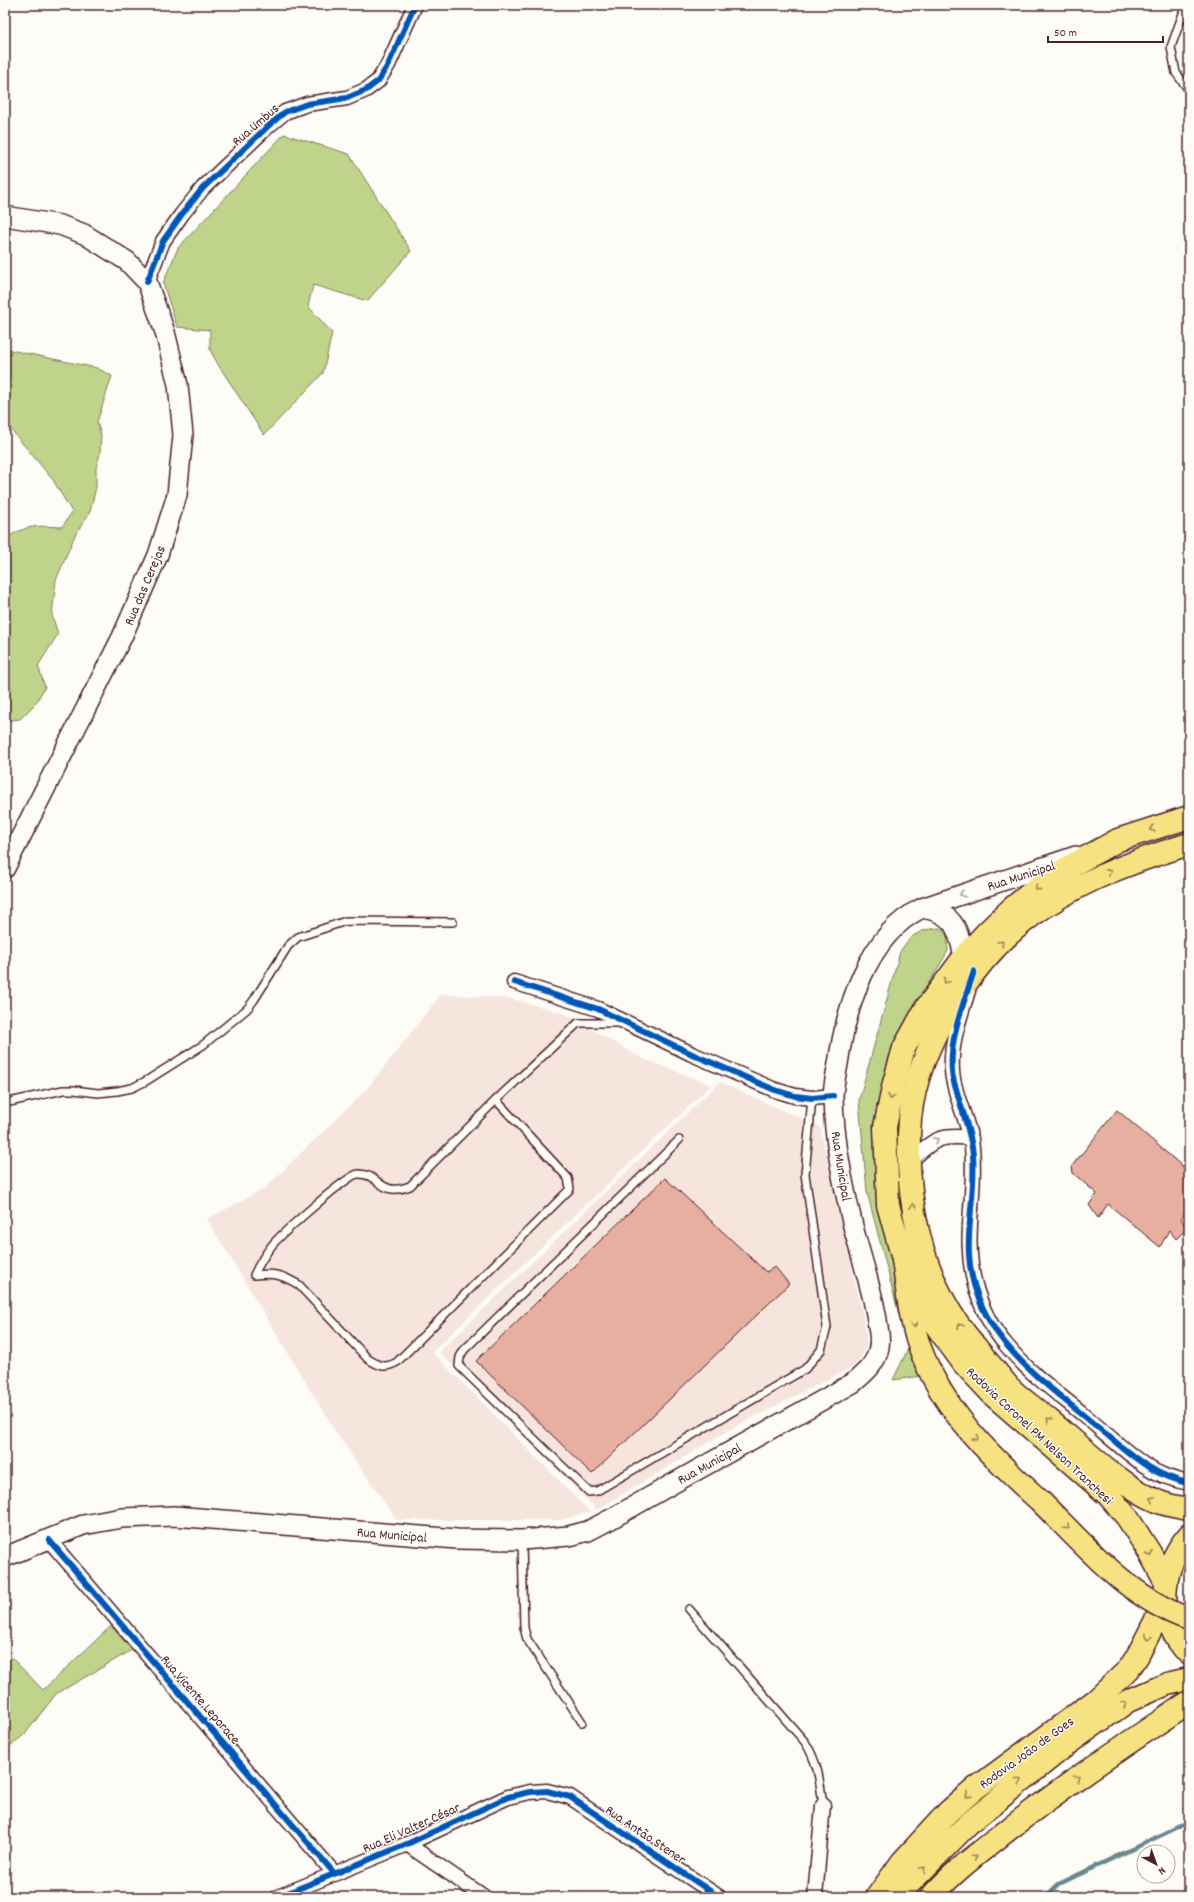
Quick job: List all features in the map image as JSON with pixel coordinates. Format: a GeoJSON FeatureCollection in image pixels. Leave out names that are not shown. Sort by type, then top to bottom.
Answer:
{"type":"FeatureCollection","features":[{"type":"Feature","properties":{"kind":"highway","name":"Rodovia Coronel PM Nelson Tranchesi"},"geometry":{"type":"LineString","coordinates":[[1189,817],[1118,840],[1067,868],[1038,887],[992,927],[969,964],[920,1074],[910,1117],[908,1163],[914,1215],[929,1268],[944,1301],[966,1336],[1009,1387],[1122,1481],[1158,1502],[1189,1509]]}},
{"type":"Feature","properties":{"kind":"highway","name":"Rodovia Coronel PM Nelson Tranchesi"},"geometry":{"type":"LineString","coordinates":[[1166,1592],[1150,1553],[1127,1517],[1108,1495],[994,1396],[964,1364],[932,1320],[903,1259],[888,1205],[885,1127],[894,1083],[904,1048],[926,1008],[969,964],[1042,908],[1079,885],[1126,864],[1189,844]]}},
{"type":"Feature","properties":{"kind":"highway"},"geometry":{"type":"LineString","coordinates":[[903,1259],[915,1330],[921,1349],[940,1390],[974,1436],[996,1460],[1131,1587],[1150,1600],[1189,1619]]}},
{"type":"Feature","properties":{"kind":"highway","name":"Rodovia João de Goes"},"geometry":{"type":"LineString","coordinates":[[876,1897],[902,1862],[949,1811],[976,1788],[1096,1700],[1129,1669],[1138,1655],[1166,1592],[1175,1556],[1189,1535]]}},
{"type":"Feature","properties":{"kind":"highway"},"geometry":{"type":"LineString","coordinates":[[1166,1592],[1171,1626],[1182,1647],[1189,1654]]}},
{"type":"Feature","properties":{"kind":"highway","name":"Rodovia João de Goes"},"geometry":{"type":"LineString","coordinates":[[896,1897],[969,1823],[1070,1742],[1128,1701],[1167,1684],[1189,1679]]}},
{"type":"Feature","properties":{"kind":"highway"},"geometry":{"type":"LineString","coordinates":[[938,1890],[1019,1820],[1060,1789],[1189,1702]]}},
{"type":"Feature","properties":{"kind":"main road"},"geometry":{"type":"LineString","coordinates":[[5,216],[60,225],[84,234],[127,261],[146,282]]}},
{"type":"Feature","properties":{"kind":"main road","name":"Rua das Cerejas"},"geometry":{"type":"LineString","coordinates":[[5,868],[122,637],[158,555],[177,495],[183,435],[178,385],[165,332],[146,282]]}},
{"type":"Feature","properties":{"kind":"main road","name":"Rua Municipal"},"geometry":{"type":"LineString","coordinates":[[5,1557],[83,1525],[122,1518],[174,1516],[457,1539],[522,1540],[560,1538],[588,1531],[853,1383],[874,1362],[880,1346],[874,1299],[855,1233],[840,1163],[833,1096],[841,1043],[854,991],[868,965],[889,934],[908,915],[922,908],[1037,870],[1118,840]]}},
{"type":"Feature","properties":{"kind":"main road"},"geometry":{"type":"LineString","coordinates":[[922,908],[937,910],[949,918],[959,931],[969,964]]}},
{"type":"Feature","properties":{"kind":"street","name":"Rua Umbus"},"geometry":{"type":"LineString","coordinates":[[146,282],[163,241],[182,214],[203,188],[267,127],[285,112],[307,104],[348,98],[366,90],[378,81],[388,65],[415,5]]}},
{"type":"Feature","properties":{"kind":"street"},"geometry":{"type":"LineString","coordinates":[[969,964],[952,1052],[952,1072],[971,1138],[974,1169],[969,1228],[969,1256],[976,1286],[984,1309],[994,1329],[1007,1346],[1032,1372],[1135,1458],[1162,1474],[1189,1483]]}},
{"type":"Feature","properties":{"kind":"street"},"geometry":{"type":"LineString","coordinates":[[514,982],[598,1009],[692,1054],[775,1090],[795,1096],[812,1098],[833,1096]]}},
{"type":"Feature","properties":{"kind":"street"},"geometry":{"type":"LineString","coordinates":[[908,1163],[930,1144],[942,1137],[971,1138]]}},
{"type":"Feature","properties":{"kind":"street","name":"Rua Vicente Leporace"},"geometry":{"type":"LineString","coordinates":[[49,1540],[334,1874]]}},
{"type":"Feature","properties":{"kind":"street","name":"Rua Eli Valter César"},"geometry":{"type":"LineString","coordinates":[[278,1897],[407,1844],[508,1797],[540,1791],[558,1793]]}},
{"type":"Feature","properties":{"kind":"street","name":"Rua Antão Stener"},"geometry":{"type":"LineString","coordinates":[[558,1793],[570,1797],[719,1897]]}},
{"type":"Feature","properties":{"kind":"street"},"geometry":{"type":"LineString","coordinates":[[815,1897],[823,1806]]}},
{"type":"Feature","properties":{"kind":"street"},"geometry":{"type":"LineString","coordinates":[[407,1844],[484,1897]]}},
{"type":"Feature","properties":{"kind":"lane"},"geometry":{"type":"LineString","coordinates":[[1186,5],[1171,47],[1176,73],[1189,90]]}},
{"type":"Feature","properties":{"kind":"lane"},"geometry":{"type":"LineString","coordinates":[[5,1103],[64,1090],[98,1093],[118,1091],[132,1088],[146,1081],[203,1044],[247,1008],[254,1000],[288,946],[298,937],[346,921],[453,922]]}},
{"type":"Feature","properties":{"kind":"lane"},"geometry":{"type":"LineString","coordinates":[[496,1100],[568,1178],[570,1189],[398,1362],[390,1366],[382,1367],[368,1359],[299,1285],[286,1277],[268,1274],[254,1275],[262,1259],[274,1243],[338,1186],[356,1174],[368,1175],[383,1187],[399,1190],[410,1186],[496,1100],[578,1023],[626,1023]]}},
{"type":"Feature","properties":{"kind":"lane"},"geometry":{"type":"LineString","coordinates":[[679,1140],[464,1350],[460,1357],[459,1366],[589,1492],[597,1491],[804,1368],[821,1350],[827,1327],[805,1174],[812,1098]]}},
{"type":"Feature","properties":{"kind":"lane"},"geometry":{"type":"LineString","coordinates":[[522,1540],[524,1628],[527,1639],[582,1722]]}},
{"type":"Feature","properties":{"kind":"lane"},"geometry":{"type":"LineString","coordinates":[[688,1609],[805,1742],[814,1756],[823,1806]]}},
{"type":"Feature","properties":{"kind":"shaded area"},"geometry":{"type":"Polygon","coordinates":[[[441,994],[508,998],[564,1013],[639,1057],[711,1085],[432,1352],[590,1512],[561,1520],[397,1520],[337,1434],[207,1219],[264,1189],[367,1089],[441,994]]]}},
{"type":"Feature","properties":{"kind":"shaded area"},"geometry":{"type":"Polygon","coordinates":[[[720,1082],[820,1127],[864,1321],[867,1346],[856,1365],[729,1430],[597,1510],[439,1352],[720,1082]]]}},
{"type":"Feature","properties":{"kind":"green space"},"geometry":{"type":"Polygon","coordinates":[[[284,134],[349,154],[411,251],[367,301],[313,285],[308,306],[332,333],[323,373],[264,435],[210,350],[210,330],[177,327],[163,283],[178,248],[284,134]]]}},
{"type":"Feature","properties":{"kind":"green space"},"geometry":{"type":"Polygon","coordinates":[[[5,349],[97,368],[112,376],[97,422],[101,435],[100,453],[96,468],[96,487],[90,512],[75,535],[56,580],[52,615],[58,634],[38,666],[45,687],[35,704],[20,719],[5,721],[5,539],[26,528],[45,526],[62,527],[72,512],[53,480],[8,426],[5,426],[5,349]]]}},
{"type":"Feature","properties":{"kind":"green space"},"geometry":{"type":"Polygon","coordinates":[[[940,928],[947,936],[948,951],[903,1026],[877,1104],[877,1187],[922,1376],[893,1380],[908,1349],[867,1192],[859,1100],[900,952],[908,941],[916,934],[927,930],[940,928]]]}},
{"type":"Feature","properties":{"kind":"green space"},"geometry":{"type":"Polygon","coordinates":[[[111,1626],[132,1650],[56,1694],[25,1734],[5,1750],[5,1664],[12,1658],[43,1690],[111,1626]]]}},
{"type":"Feature","properties":{"kind":"building"},"geometry":{"type":"Polygon","coordinates":[[[1117,1110],[1189,1172],[1189,1208],[1181,1218],[1187,1229],[1176,1239],[1169,1230],[1160,1247],[1108,1204],[1098,1218],[1089,1205],[1097,1194],[1073,1173],[1072,1166],[1117,1110]]]}},
{"type":"Feature","properties":{"kind":"building"},"geometry":{"type":"Polygon","coordinates":[[[665,1178],[766,1272],[775,1267],[789,1284],[592,1474],[476,1361],[665,1178]]]}},
{"type":"Feature","properties":{"kind":"waterway"},"geometry":{"type":"LineString","coordinates":[[1045,1897],[1059,1884],[1178,1827],[1189,1824]]}},
{"type":"Feature","properties":{"kind":"cycle path"},"geometry":{"type":"LineString","coordinates":[[147,282],[163,241],[182,214],[203,188],[267,127],[285,112],[307,104],[347,98],[366,90],[378,81],[388,65],[415,5]]}},
{"type":"Feature","properties":{"kind":"cycle path"},"geometry":{"type":"LineString","coordinates":[[974,971],[955,1033],[952,1071],[972,1147],[974,1167],[969,1230],[969,1255],[974,1283],[983,1309],[996,1332],[1013,1352],[1052,1390],[1127,1452],[1150,1468],[1162,1475],[1189,1483]]}},
{"type":"Feature","properties":{"kind":"cycle path"},"geometry":{"type":"LineString","coordinates":[[514,982],[598,1009],[692,1054],[775,1090],[795,1096],[812,1098],[833,1096]]}},
{"type":"Feature","properties":{"kind":"cycle path"},"geometry":{"type":"LineString","coordinates":[[49,1540],[334,1873]]}},
{"type":"Feature","properties":{"kind":"cycle path"},"geometry":{"type":"LineString","coordinates":[[278,1897],[407,1844],[508,1797],[530,1792],[547,1791],[570,1797],[719,1897]]}}]}
